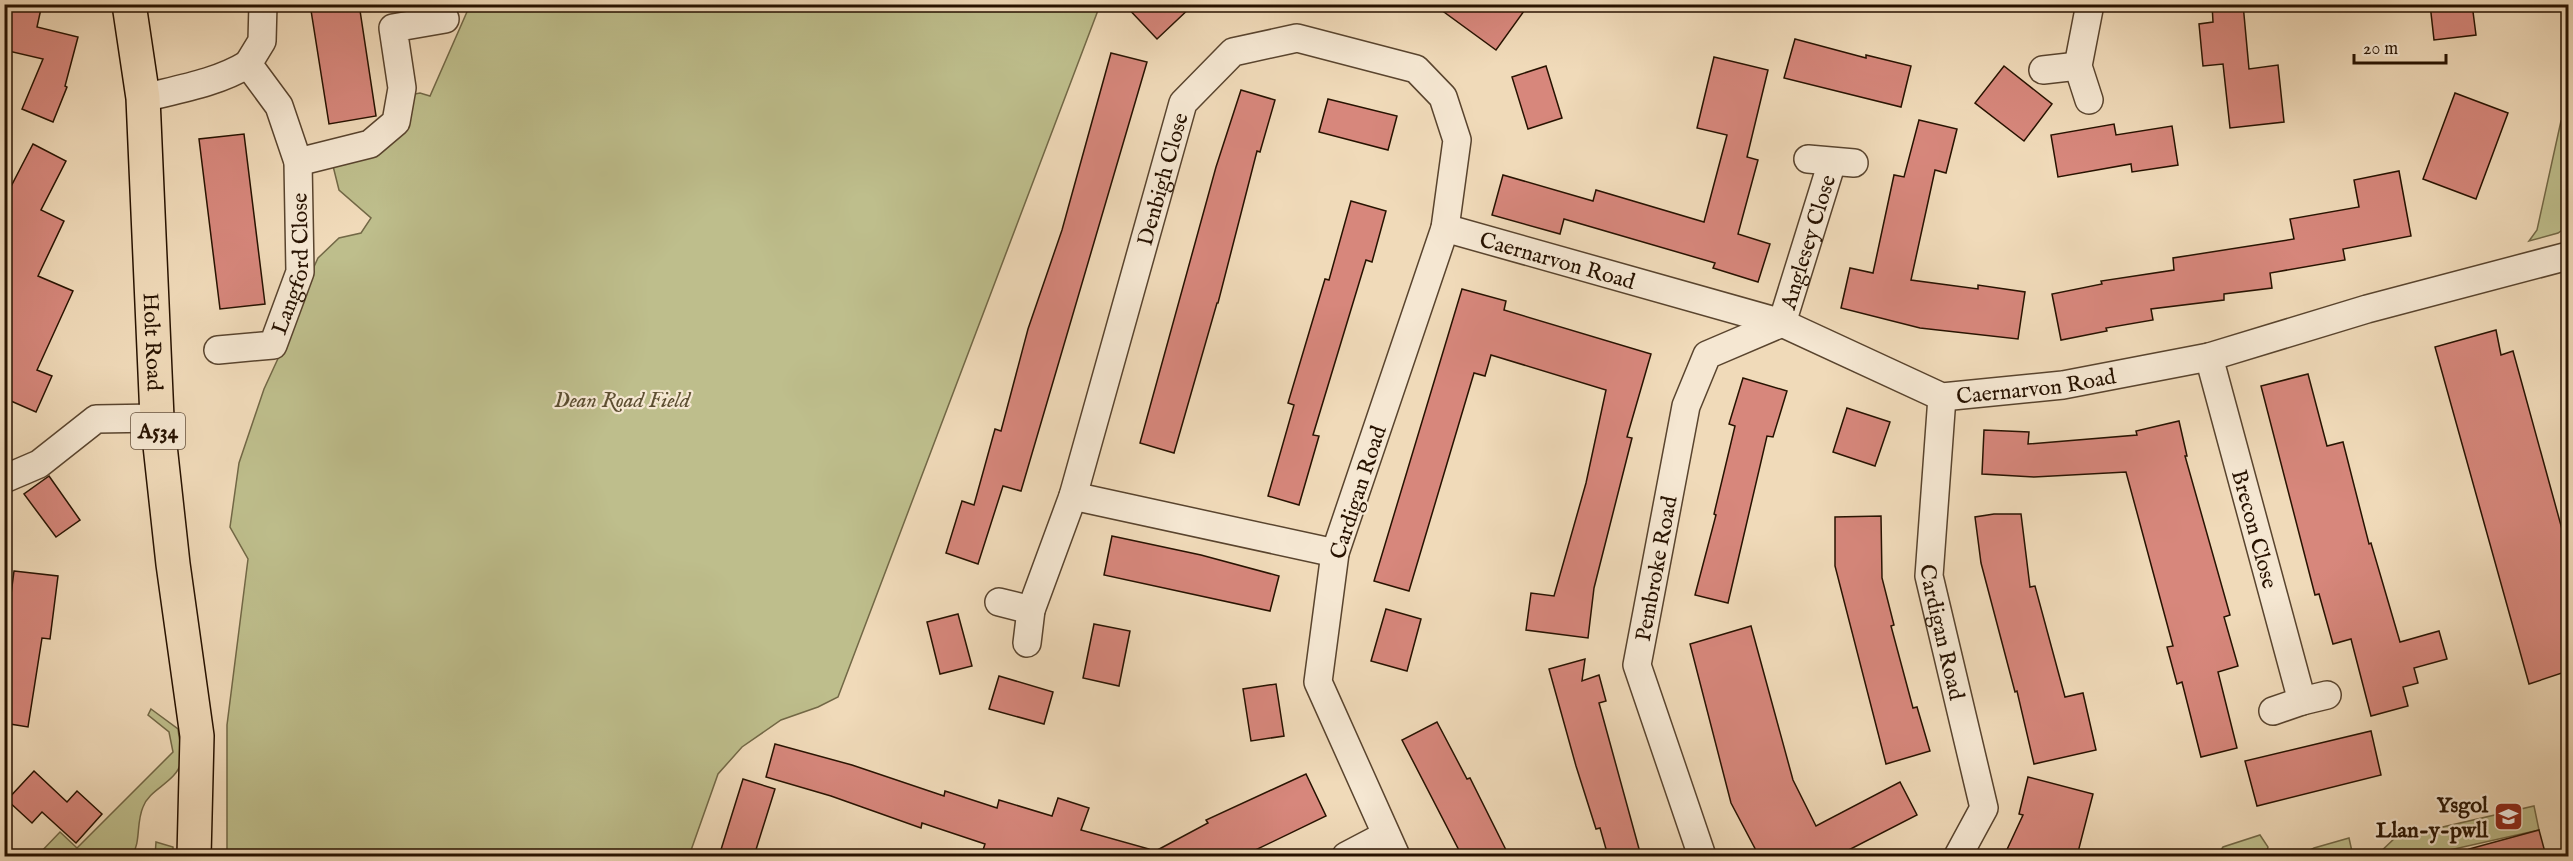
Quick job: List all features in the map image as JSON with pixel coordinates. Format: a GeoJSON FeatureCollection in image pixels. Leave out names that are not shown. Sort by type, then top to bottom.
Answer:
{"type":"FeatureCollection","features":[{"type":"Feature","properties":{"kind":"main road","name":"Holt Road"},"geometry":{"type":"LineString","coordinates":[[129,4],[143,98],[157,418],[172,564],[197,736],[194,856]]}},
{"type":"Feature","properties":{"kind":"street"},"geometry":{"type":"LineString","coordinates":[[143,98],[232,74],[248,64],[262,41],[263,4]]}},
{"type":"Feature","properties":{"kind":"street"},"geometry":{"type":"LineString","coordinates":[[2089,99],[2078,66],[2090,4]]}},
{"type":"Feature","properties":{"kind":"street","name":"Langford Close"},"geometry":{"type":"LineString","coordinates":[[298,162],[370,144],[396,122],[402,88],[393,28],[445,19]]}},
{"type":"Feature","properties":{"kind":"street","name":"Denbigh Close"},"geometry":{"type":"LineString","coordinates":[[1028,643],[1031,610],[1073,496],[1183,103],[1233,52],[1297,38],[1416,69],[1443,97],[1457,140],[1445,228]]}},
{"type":"Feature","properties":{"kind":"street","name":"Langford Close"},"geometry":{"type":"LineString","coordinates":[[218,350],[273,345],[300,272],[298,162],[279,106],[248,64]]}},
{"type":"Feature","properties":{"kind":"street"},"geometry":{"type":"LineString","coordinates":[[2043,70],[2078,66]]}},
{"type":"Feature","properties":{"kind":"street","name":"Anglesey Close"},"geometry":{"type":"LineString","coordinates":[[1782,323],[1832,161]]}},
{"type":"Feature","properties":{"kind":"street","name":"Caernarvon Road"},"geometry":{"type":"LineString","coordinates":[[1445,228],[1782,323],[1942,397],[2063,385],[2209,357],[2367,309],[2568,256]]}},
{"type":"Feature","properties":{"kind":"street","name":"Cardigan Road"},"geometry":{"type":"LineString","coordinates":[[1391,846],[1318,682],[1335,553],[1445,228]]}},
{"type":"Feature","properties":{"kind":"street","name":"Pembroke Road"},"geometry":{"type":"LineString","coordinates":[[1702,856],[1637,665],[1686,406],[1707,355],[1782,323]]}},
{"type":"Feature","properties":{"kind":"street","name":"Brecon Close"},"geometry":{"type":"LineString","coordinates":[[2209,357],[2314,698],[2273,711]]}},
{"type":"Feature","properties":{"kind":"street","name":"Cardigan Road"},"geometry":{"type":"LineString","coordinates":[[1942,397],[1929,576],[1984,808],[1958,856]]}},
{"type":"Feature","properties":{"kind":"street"},"geometry":{"type":"LineString","coordinates":[[4,479],[39,464],[96,419],[157,418]]}},
{"type":"Feature","properties":{"kind":"street"},"geometry":{"type":"LineString","coordinates":[[1073,496],[1335,553]]}},
{"type":"Feature","properties":{"kind":"street"},"geometry":{"type":"LineString","coordinates":[[999,602],[1031,610]]}},
{"type":"Feature","properties":{"kind":"street"},"geometry":{"type":"LineString","coordinates":[[1346,856],[1391,846]]}},
{"type":"Feature","properties":{"kind":"green space","name":"Dean Road Field"},"geometry":{"type":"Polygon","coordinates":[[[470,5],[1100,5],[838,697],[781,720],[742,747],[718,774],[689,856],[227,856],[227,725],[248,559],[230,527],[239,463],[264,389],[318,258],[339,238],[361,233],[371,218],[339,190],[332,162],[410,95],[420,93],[430,96],[470,5]]]}},
{"type":"Feature","properties":{"kind":"green space"},"geometry":{"type":"Polygon","coordinates":[[[2568,115],[2568,226],[2558,233],[2529,241],[2537,230],[2561,121],[2568,115]]]}},
{"type":"Feature","properties":{"kind":"green space"},"geometry":{"type":"Polygon","coordinates":[[[151,709],[178,729],[181,762],[174,775],[146,800],[140,819],[137,845],[132,856],[37,856],[60,832],[77,848],[173,752],[169,732],[148,715],[151,709]]]}},
{"type":"Feature","properties":{"kind":"green space"},"geometry":{"type":"Polygon","coordinates":[[[2534,806],[2539,830],[2423,856],[2376,856],[2395,838],[2534,806]]]}},
{"type":"Feature","properties":{"kind":"green space"},"geometry":{"type":"Polygon","coordinates":[[[2260,835],[2268,847],[2265,856],[2217,856],[2223,847],[2260,835]]]}},
{"type":"Feature","properties":{"kind":"green space"},"geometry":{"type":"Polygon","coordinates":[[[2349,838],[2353,856],[2299,856],[2314,848],[2349,838]]]}},
{"type":"Feature","properties":{"kind":"green space"},"geometry":{"type":"Polygon","coordinates":[[[156,842],[173,847],[173,856],[155,856],[156,842]]]}},
{"type":"Feature","properties":{"kind":"building"},"geometry":{"type":"Polygon","coordinates":[[[13,4],[42,4],[37,27],[78,37],[65,86],[67,87],[53,122],[22,109],[43,59],[4,50],[4,36],[13,4]]]}},
{"type":"Feature","properties":{"kind":"building"},"geometry":{"type":"Polygon","coordinates":[[[310,4],[359,4],[376,116],[329,124],[310,4]]]}},
{"type":"Feature","properties":{"kind":"building"},"geometry":{"type":"Polygon","coordinates":[[[1124,4],[1194,4],[1157,39],[1124,4]]]}},
{"type":"Feature","properties":{"kind":"building"},"geometry":{"type":"Polygon","coordinates":[[[1433,4],[1529,4],[1496,50],[1433,4]]]}},
{"type":"Feature","properties":{"kind":"building"},"geometry":{"type":"Polygon","coordinates":[[[2212,4],[2243,4],[2249,69],[2278,65],[2284,122],[2230,128],[2223,64],[2203,66],[2199,24],[2213,22],[2212,4]]]}},
{"type":"Feature","properties":{"kind":"building"},"geometry":{"type":"Polygon","coordinates":[[[2430,4],[2472,4],[2476,35],[2434,40],[2430,4]]]}},
{"type":"Feature","properties":{"kind":"building"},"geometry":{"type":"Polygon","coordinates":[[[1795,39],[1866,58],[1866,55],[1911,66],[1901,107],[1784,78],[1795,39]]]}},
{"type":"Feature","properties":{"kind":"building"},"geometry":{"type":"Polygon","coordinates":[[[1111,53],[1147,62],[1021,491],[1003,486],[978,564],[946,553],[962,501],[974,505],[995,429],[1001,431],[1028,329],[1062,230],[1111,53]]]}},
{"type":"Feature","properties":{"kind":"building"},"geometry":{"type":"Polygon","coordinates":[[[1714,57],[1768,70],[1747,157],[1758,160],[1738,234],[1770,244],[1758,282],[1713,268],[1715,263],[1564,219],[1560,234],[1492,215],[1503,175],[1593,201],[1596,190],[1704,222],[1727,135],[1697,128],[1714,57]]]}},
{"type":"Feature","properties":{"kind":"building"},"geometry":{"type":"Polygon","coordinates":[[[1546,66],[1562,118],[1528,129],[1512,77],[1546,66]]]}},
{"type":"Feature","properties":{"kind":"building"},"geometry":{"type":"Polygon","coordinates":[[[2004,66],[2052,104],[2024,141],[1975,103],[2004,66]]]}},
{"type":"Feature","properties":{"kind":"building"},"geometry":{"type":"Polygon","coordinates":[[[1241,90],[1275,100],[1260,152],[1257,151],[1218,303],[1174,453],[1140,443],[1216,167],[1241,90]]]}},
{"type":"Feature","properties":{"kind":"building"},"geometry":{"type":"Polygon","coordinates":[[[2455,93],[2508,113],[2476,199],[2423,179],[2455,93]]]}},
{"type":"Feature","properties":{"kind":"building"},"geometry":{"type":"Polygon","coordinates":[[[1328,99],[1397,116],[1388,150],[1319,132],[1328,99]]]}},
{"type":"Feature","properties":{"kind":"building"},"geometry":{"type":"Polygon","coordinates":[[[1919,120],[1957,129],[1946,173],[1935,170],[1911,280],[1978,289],[1978,285],[2025,292],[2018,339],[1920,328],[1841,308],[1850,268],[1873,273],[1894,175],[1904,177],[1919,120]]]}},
{"type":"Feature","properties":{"kind":"building"},"geometry":{"type":"Polygon","coordinates":[[[2114,124],[2116,135],[2172,126],[2178,165],[2132,172],[2131,164],[2058,177],[2051,135],[2114,124]]]}},
{"type":"Feature","properties":{"kind":"building"},"geometry":{"type":"Polygon","coordinates":[[[244,134],[265,304],[220,309],[199,139],[244,134]]]}},
{"type":"Feature","properties":{"kind":"building"},"geometry":{"type":"Polygon","coordinates":[[[33,144],[66,161],[41,210],[64,221],[38,276],[73,291],[37,370],[52,376],[36,412],[4,398],[4,200],[33,144]]]}},
{"type":"Feature","properties":{"kind":"building"},"geometry":{"type":"Polygon","coordinates":[[[2399,171],[2411,236],[2343,249],[2345,260],[2270,273],[2272,288],[2224,294],[2224,300],[2151,309],[2153,320],[2106,328],[2107,331],[2061,340],[2052,294],[2102,284],[2101,281],[2174,270],[2173,258],[2294,239],[2290,219],[2359,207],[2354,180],[2399,171]]]}},
{"type":"Feature","properties":{"kind":"building"},"geometry":{"type":"Polygon","coordinates":[[[1351,201],[1386,211],[1372,262],[1366,260],[1313,435],[1319,436],[1299,505],[1268,496],[1294,405],[1288,403],[1325,279],[1329,280],[1351,201]]]}},
{"type":"Feature","properties":{"kind":"building"},"geometry":{"type":"Polygon","coordinates":[[[1462,289],[1506,301],[1504,310],[1651,354],[1627,437],[1632,438],[1594,588],[1588,638],[1526,630],[1531,593],[1554,596],[1586,483],[1606,390],[1491,355],[1485,376],[1474,373],[1409,591],[1374,581],[1462,289]]]}},
{"type":"Feature","properties":{"kind":"building"},"geometry":{"type":"Polygon","coordinates":[[[2496,330],[2501,355],[2513,351],[2568,551],[2568,671],[2529,684],[2435,347],[2496,330]]]}},
{"type":"Feature","properties":{"kind":"building"},"geometry":{"type":"Polygon","coordinates":[[[2308,374],[2327,446],[2343,442],[2369,544],[2371,543],[2400,642],[2439,631],[2447,659],[2414,668],[2418,683],[2403,687],[2408,706],[2371,716],[2351,639],[2333,644],[2319,594],[2315,595],[2261,386],[2308,374]]]}},
{"type":"Feature","properties":{"kind":"building"},"geometry":{"type":"Polygon","coordinates":[[[1743,378],[1787,391],[1773,437],[1767,436],[1728,603],[1695,595],[1716,515],[1714,514],[1735,426],[1729,424],[1743,378]]]}},
{"type":"Feature","properties":{"kind":"building"},"geometry":{"type":"Polygon","coordinates":[[[1847,408],[1890,422],[1875,466],[1833,452],[1847,408]]]}},
{"type":"Feature","properties":{"kind":"building"},"geometry":{"type":"Polygon","coordinates":[[[2179,421],[2187,456],[2185,456],[2230,615],[2224,617],[2238,666],[2218,672],[2237,748],[2201,757],[2182,682],[2177,684],[2167,647],[2173,646],[2126,472],[2034,477],[1982,474],[1984,430],[2029,432],[2028,444],[2137,435],[2136,431],[2179,421]]]}},
{"type":"Feature","properties":{"kind":"building"},"geometry":{"type":"Polygon","coordinates":[[[49,476],[80,520],[56,537],[24,494],[49,476]]]}},
{"type":"Feature","properties":{"kind":"building"},"geometry":{"type":"Polygon","coordinates":[[[2021,514],[2030,587],[2035,586],[2065,697],[2083,693],[2096,750],[2034,764],[2017,691],[2015,692],[1981,563],[1975,517],[2021,514]]]}},
{"type":"Feature","properties":{"kind":"building"},"geometry":{"type":"Polygon","coordinates":[[[1881,516],[1882,578],[1894,625],[1891,626],[1913,708],[1917,707],[1930,751],[1886,764],[1835,566],[1835,517],[1881,516]]]}},
{"type":"Feature","properties":{"kind":"building"},"geometry":{"type":"Polygon","coordinates":[[[1112,536],[1201,555],[1279,576],[1270,611],[1104,575],[1112,536]]]}},
{"type":"Feature","properties":{"kind":"building"},"geometry":{"type":"Polygon","coordinates":[[[14,571],[58,576],[50,639],[42,638],[28,727],[4,723],[4,649],[14,571]]]}},
{"type":"Feature","properties":{"kind":"building"},"geometry":{"type":"Polygon","coordinates":[[[1386,609],[1421,619],[1407,671],[1371,661],[1386,609]]]}},
{"type":"Feature","properties":{"kind":"building"},"geometry":{"type":"Polygon","coordinates":[[[958,614],[972,666],[940,674],[927,622],[958,614]]]}},
{"type":"Feature","properties":{"kind":"building"},"geometry":{"type":"Polygon","coordinates":[[[1094,624],[1130,631],[1119,686],[1083,678],[1094,624]]]}},
{"type":"Feature","properties":{"kind":"building"},"geometry":{"type":"Polygon","coordinates":[[[1751,626],[1793,780],[1816,826],[1900,782],[1917,815],[1837,856],[1759,856],[1731,803],[1690,644],[1751,626]]]}},
{"type":"Feature","properties":{"kind":"building"},"geometry":{"type":"Polygon","coordinates":[[[1585,659],[1582,681],[1599,675],[1606,701],[1599,703],[1641,856],[1608,856],[1600,828],[1596,829],[1576,766],[1549,669],[1585,659]]]}},
{"type":"Feature","properties":{"kind":"building"},"geometry":{"type":"Polygon","coordinates":[[[999,676],[1053,692],[1044,724],[989,709],[999,676]]]}},
{"type":"Feature","properties":{"kind":"building"},"geometry":{"type":"Polygon","coordinates":[[[1276,684],[1284,736],[1251,741],[1243,689],[1276,684]]]}},
{"type":"Feature","properties":{"kind":"building"},"geometry":{"type":"Polygon","coordinates":[[[1437,722],[1467,779],[1470,778],[1509,856],[1462,856],[1402,740],[1437,722]]]}},
{"type":"Feature","properties":{"kind":"building"},"geometry":{"type":"Polygon","coordinates":[[[2371,731],[2381,775],[2257,806],[2245,761],[2371,731]]]}},
{"type":"Feature","properties":{"kind":"building"},"geometry":{"type":"Polygon","coordinates":[[[775,744],[852,765],[944,796],[945,791],[997,808],[999,800],[1052,816],[1058,798],[1089,808],[1081,830],[1149,849],[1148,855],[1208,823],[1206,820],[1306,774],[1326,816],[1243,856],[981,856],[985,844],[922,823],[921,828],[831,796],[766,777],[775,744]]]}},
{"type":"Feature","properties":{"kind":"building"},"geometry":{"type":"Polygon","coordinates":[[[34,771],[67,802],[77,791],[102,814],[76,843],[42,812],[32,823],[7,800],[34,771]]]}},
{"type":"Feature","properties":{"kind":"building"},"geometry":{"type":"Polygon","coordinates":[[[2028,777],[2093,794],[2077,856],[2004,856],[2023,815],[2019,814],[2028,777]]]}},
{"type":"Feature","properties":{"kind":"building"},"geometry":{"type":"Polygon","coordinates":[[[743,779],[775,789],[754,856],[719,856],[743,779]]]}},
{"type":"Feature","properties":{"kind":"building"},"geometry":{"type":"Polygon","coordinates":[[[2539,830],[2546,856],[2470,856],[2469,849],[2539,830]]]}},
{"type":"Feature","properties":{"kind":"place","name":"Ysgol Llan-y-pwll"},"geometry":{"type":"Point","coordinates":[2509,817]}}]}
